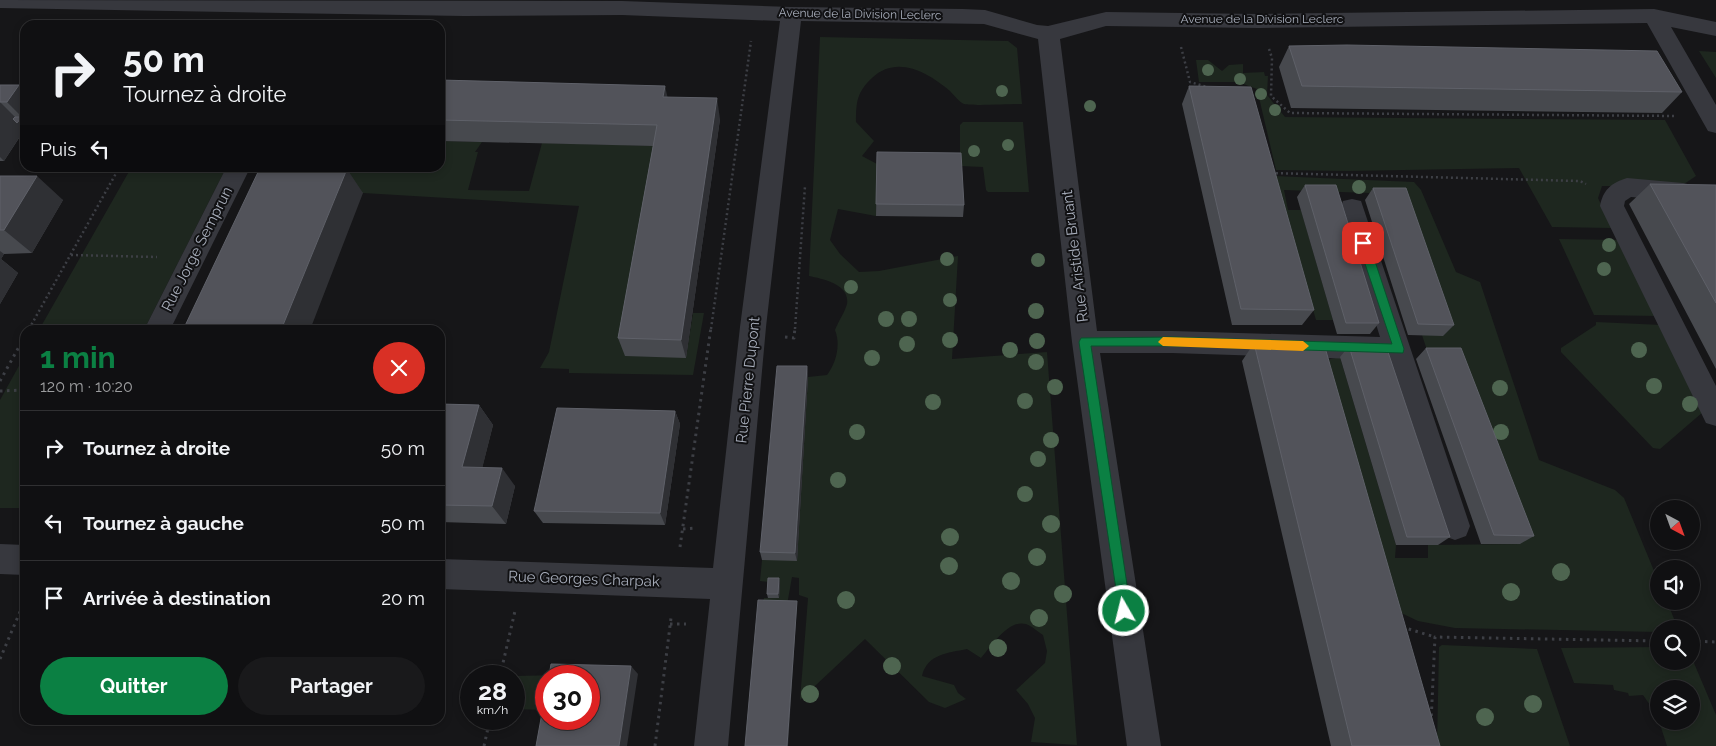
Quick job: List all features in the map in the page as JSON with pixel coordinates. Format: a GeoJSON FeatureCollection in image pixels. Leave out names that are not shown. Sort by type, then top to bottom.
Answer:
{"type":"FeatureCollection","features":[{"type":"Feature","properties":{"kind":"street","name":"Avenue de la Division Leclerc"},"geometry":{"type":"LineString","coordinates":[[0,1],[313,16],[464,9],[622,8],[791,14],[985,17],[1036,32],[1048,33],[1106,20],[1259,21],[1654,16],[1716,29]]}},
{"type":"Feature","properties":{"kind":"street","name":"Rue Pierre Dupont"},"geometry":{"type":"LineString","coordinates":[[711,746],[753,327],[791,14]]}},
{"type":"Feature","properties":{"kind":"street"},"geometry":{"type":"LineString","coordinates":[[1654,16],[1714,121]]}},
{"type":"Feature","properties":{"kind":"street","name":"Rue Aristide Bruant"},"geometry":{"type":"LineString","coordinates":[[1048,33],[1085,342],[1144,746]]}},
{"type":"Feature","properties":{"kind":"street","name":"Rue Jorge Semprun"},"geometry":{"type":"LineString","coordinates":[[160,325],[236,172]]}},
{"type":"Feature","properties":{"kind":"street"},"geometry":{"type":"LineString","coordinates":[[1704,194],[1627,187],[1614,196],[1612,206],[1716,414]]}},
{"type":"Feature","properties":{"kind":"street"},"geometry":{"type":"LineString","coordinates":[[1352,208],[1399,349],[1454,526]]}},
{"type":"Feature","properties":{"kind":"street"},"geometry":{"type":"LineString","coordinates":[[1085,342],[1172,342],[1399,349]]}},
{"type":"Feature","properties":{"kind":"street"},"geometry":{"type":"LineString","coordinates":[[0,559],[20,560]]}},
{"type":"Feature","properties":{"kind":"street","name":"Rue Georges Charpak"},"geometry":{"type":"LineString","coordinates":[[445,574],[728,584]]}},
{"type":"Feature","properties":{"kind":"path"},"geometry":{"type":"LineString","coordinates":[[1259,21],[1272,58],[1271,96],[1290,113],[1714,121]]}},
{"type":"Feature","properties":{"kind":"path"},"geometry":{"type":"LineString","coordinates":[[655,746],[751,40]]}},
{"type":"Feature","properties":{"kind":"path"},"geometry":{"type":"LineString","coordinates":[[31,325],[117,172]]}},
{"type":"Feature","properties":{"kind":"path"},"geometry":{"type":"LineString","coordinates":[[1270,173],[1580,181],[1614,196]]}},
{"type":"Feature","properties":{"kind":"path"},"geometry":{"type":"LineString","coordinates":[[70,255],[193,258]]}},
{"type":"Feature","properties":{"kind":"path"},"geometry":{"type":"LineString","coordinates":[[0,381],[20,345]]}},
{"type":"Feature","properties":{"kind":"path"},"geometry":{"type":"LineString","coordinates":[[0,391],[20,390]]}},
{"type":"Feature","properties":{"kind":"path"},"geometry":{"type":"LineString","coordinates":[[502,665],[522,576]]}},
{"type":"Feature","properties":{"kind":"path"},"geometry":{"type":"LineString","coordinates":[[0,659],[20,612]]}},
{"type":"Feature","properties":{"kind":"path"},"geometry":{"type":"LineString","coordinates":[[1396,626],[1435,637],[1650,641]]}},
{"type":"Feature","properties":{"kind":"path"},"geometry":{"type":"LineString","coordinates":[[1431,726],[1435,637]]}},
{"type":"Feature","properties":{"kind":"path"},"geometry":{"type":"LineString","coordinates":[[1700,641],[1716,642]]}},
{"type":"Feature","properties":{"kind":"path"},"geometry":{"type":"LineString","coordinates":[[484,746],[488,730]]}},
{"type":"Feature","properties":{"kind":"shaded area"},"geometry":{"type":"Polygon","coordinates":[[[820,37],[1008,41],[1017,48],[1022,104],[964,104],[942,84],[932,78],[913,69],[902,67],[892,67],[882,71],[867,83],[858,98],[856,122],[874,141],[862,156],[877,164],[876,216],[838,209],[830,240],[840,254],[859,272],[879,271],[958,256],[952,359],[1047,352],[1077,745],[1031,742],[1035,718],[1028,704],[1016,690],[1045,663],[1047,651],[1043,635],[1026,624],[1019,624],[1006,630],[981,658],[967,649],[939,656],[928,663],[922,676],[954,685],[958,693],[966,699],[945,708],[929,702],[865,639],[800,700],[808,598],[799,595],[799,578],[792,577],[787,605],[763,604],[764,598],[779,598],[769,582],[760,581],[762,560],[797,560],[808,377],[827,375],[830,370],[835,359],[838,342],[835,330],[847,304],[847,297],[840,287],[828,281],[809,276],[820,37]]]}},
{"type":"Feature","properties":{"kind":"shaded area"},"geometry":{"type":"Polygon","coordinates":[[[1699,51],[1716,52],[1716,78],[1699,51]]]}},
{"type":"Feature","properties":{"kind":"shaded area"},"geometry":{"type":"Polygon","coordinates":[[[1196,60],[1208,60],[1222,71],[1229,65],[1243,64],[1243,73],[1264,72],[1265,76],[1268,76],[1267,95],[1285,117],[1665,120],[1696,176],[1681,186],[1602,186],[1598,198],[1612,228],[1552,227],[1519,168],[1347,171],[1276,170],[1257,89],[1238,82],[1199,82],[1196,60]]]}},
{"type":"Feature","properties":{"kind":"shaded area"},"geometry":{"type":"Polygon","coordinates":[[[963,122],[1023,122],[1029,192],[988,192],[986,190],[983,167],[960,166],[960,125],[963,122]]]}},
{"type":"Feature","properties":{"kind":"shaded area"},"geometry":{"type":"Polygon","coordinates":[[[445,141],[482,142],[475,152],[478,152],[468,190],[529,191],[542,143],[662,146],[686,358],[693,313],[704,313],[693,375],[569,373],[569,369],[540,368],[549,352],[579,206],[363,193],[279,192],[333,172],[445,172],[445,141]]]}},
{"type":"Feature","properties":{"kind":"shaded area"},"geometry":{"type":"Polygon","coordinates":[[[129,172],[224,172],[147,325],[42,325],[129,172]]]}},
{"type":"Feature","properties":{"kind":"shaded area"},"geometry":{"type":"Polygon","coordinates":[[[1274,176],[1414,182],[1421,190],[1456,272],[1480,282],[1539,460],[1615,490],[1624,498],[1650,561],[1650,610],[1671,610],[1674,620],[1650,620],[1650,632],[1455,628],[1418,621],[1397,611],[1326,360],[1340,357],[1396,545],[1395,558],[1428,558],[1428,545],[1520,544],[1430,359],[1422,335],[1443,335],[1397,194],[1284,190],[1288,210],[1301,210],[1333,320],[1316,320],[1274,176]]]}},
{"type":"Feature","properties":{"kind":"shaded area"},"geometry":{"type":"Polygon","coordinates":[[[1559,239],[1620,240],[1658,316],[1594,315],[1559,239]]]}},
{"type":"Feature","properties":{"kind":"shaded area"},"geometry":{"type":"Polygon","coordinates":[[[1596,322],[1662,325],[1703,412],[1660,449],[1653,448],[1561,352],[1561,348],[1596,325],[1596,322]]]}},
{"type":"Feature","properties":{"kind":"shaded area"},"geometry":{"type":"Polygon","coordinates":[[[20,364],[20,508],[0,508],[0,400],[20,364]]]}},
{"type":"Feature","properties":{"kind":"shaded area"},"geometry":{"type":"Polygon","coordinates":[[[1442,645],[1537,649],[1570,746],[1437,746],[1439,647],[1442,645]]]}},
{"type":"Feature","properties":{"kind":"shaded area"},"geometry":{"type":"Polygon","coordinates":[[[1650,647],[1650,670],[1697,670],[1716,715],[1716,746],[1667,746],[1662,730],[1700,730],[1700,680],[1650,680],[1650,705],[1643,695],[1629,696],[1628,693],[1614,690],[1613,685],[1574,683],[1561,648],[1650,647]]]}},
{"type":"Feature","properties":{"kind":"shaded area"},"geometry":{"type":"Polygon","coordinates":[[[525,676],[535,676],[535,710],[525,709],[525,676]]]}},
{"type":"Feature","properties":{"kind":"building"},"geometry":{"type":"Polygon","coordinates":[[[1347,45],[1657,51],[1682,92],[1302,86],[1289,46],[1347,45]]]}},
{"type":"Feature","properties":{"kind":"building"},"geometry":{"type":"Polygon","coordinates":[[[445,80],[665,86],[663,97],[717,98],[681,340],[618,338],[657,125],[445,120],[445,80]]]}},
{"type":"Feature","properties":{"kind":"building"},"geometry":{"type":"Polygon","coordinates":[[[0,85],[19,85],[7,102],[0,102],[0,85]]]}},
{"type":"Feature","properties":{"kind":"building"},"geometry":{"type":"Polygon","coordinates":[[[1189,86],[1251,87],[1314,310],[1241,309],[1189,86]]]}},
{"type":"Feature","properties":{"kind":"building"},"geometry":{"type":"Polygon","coordinates":[[[15,117],[20,117],[17,123],[13,119],[15,117]]]}},
{"type":"Feature","properties":{"kind":"building"},"geometry":{"type":"Polygon","coordinates":[[[877,152],[961,153],[964,205],[876,204],[877,152]]]}},
{"type":"Feature","properties":{"kind":"building"},"geometry":{"type":"Polygon","coordinates":[[[258,172],[346,172],[283,325],[185,325],[258,172]]]}},
{"type":"Feature","properties":{"kind":"building"},"geometry":{"type":"Polygon","coordinates":[[[0,176],[37,176],[4,230],[0,230],[0,176]]]}},
{"type":"Feature","properties":{"kind":"building"},"geometry":{"type":"Polygon","coordinates":[[[1650,184],[1716,185],[1716,303],[1650,184]]]}},
{"type":"Feature","properties":{"kind":"building"},"geometry":{"type":"Polygon","coordinates":[[[1305,185],[1336,185],[1379,323],[1346,323],[1305,185]]]}},
{"type":"Feature","properties":{"kind":"building"},"geometry":{"type":"Polygon","coordinates":[[[1373,188],[1406,188],[1454,325],[1418,324],[1373,188]]]}},
{"type":"Feature","properties":{"kind":"building"},"geometry":{"type":"Polygon","coordinates":[[[1254,343],[1324,344],[1440,746],[1352,746],[1254,343]]]}},
{"type":"Feature","properties":{"kind":"building"},"geometry":{"type":"Polygon","coordinates":[[[1349,346],[1386,346],[1450,537],[1407,537],[1349,346]]]}},
{"type":"Feature","properties":{"kind":"building"},"geometry":{"type":"Polygon","coordinates":[[[1426,348],[1461,348],[1534,536],[1494,535],[1426,348]]]}},
{"type":"Feature","properties":{"kind":"building"},"geometry":{"type":"Polygon","coordinates":[[[777,366],[807,366],[795,553],[760,552],[777,366]]]}},
{"type":"Feature","properties":{"kind":"building"},"geometry":{"type":"Polygon","coordinates":[[[445,404],[479,405],[462,467],[502,468],[492,506],[445,505],[445,404]]]}},
{"type":"Feature","properties":{"kind":"building"},"geometry":{"type":"Polygon","coordinates":[[[557,408],[675,411],[660,513],[534,511],[557,408]]]}},
{"type":"Feature","properties":{"kind":"building"},"geometry":{"type":"Polygon","coordinates":[[[768,578],[779,578],[778,594],[767,594],[768,578]]]}},
{"type":"Feature","properties":{"kind":"building"},"geometry":{"type":"Polygon","coordinates":[[[758,600],[797,601],[787,746],[745,746],[758,600]]]}},
{"type":"Feature","properties":{"kind":"building"},"geometry":{"type":"Polygon","coordinates":[[[551,664],[591,665],[551,665],[551,664]]]}},
{"type":"Feature","properties":{"kind":"building"},"geometry":{"type":"Polygon","coordinates":[[[600,665],[631,666],[619,746],[536,746],[539,730],[600,730],[600,665]]]}},
{"type":"Feature","properties":{"kind":"slow traffic"},"geometry":{"type":"LineString","coordinates":[[1163,342],[1303,346]]}},
{"type":"Feature","properties":{"kind":"route"},"geometry":{"type":"LineString","coordinates":[[1124,611],[1085,342],[1172,342],[1399,349],[1363,243]]}}]}
